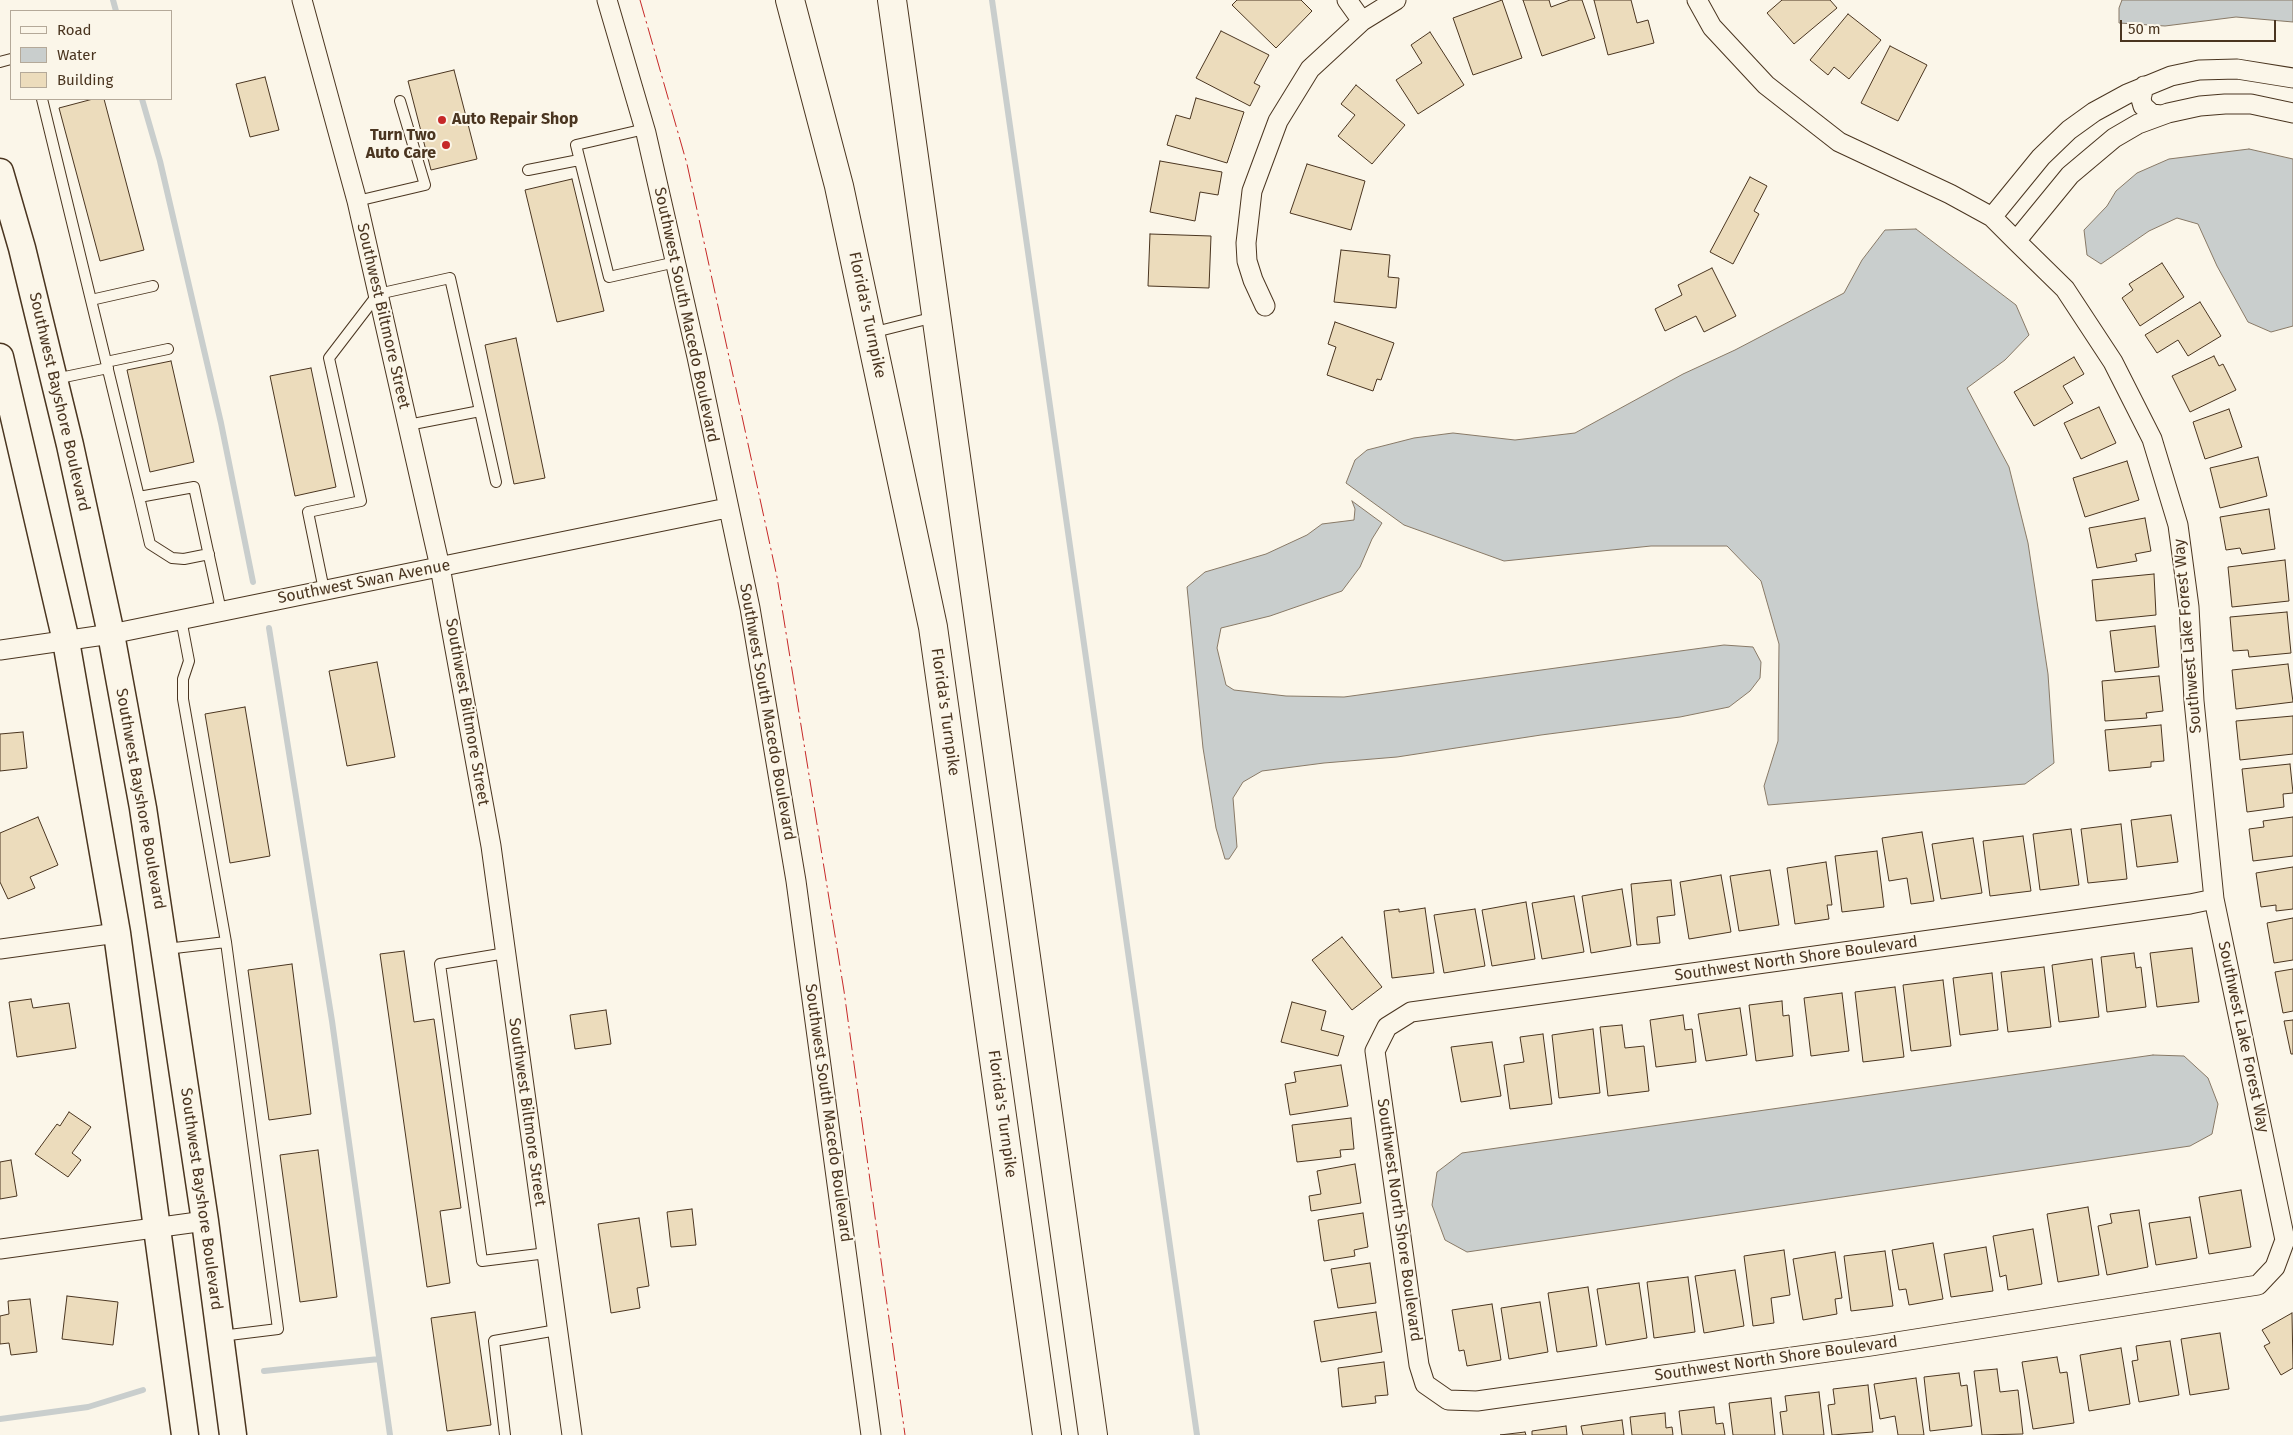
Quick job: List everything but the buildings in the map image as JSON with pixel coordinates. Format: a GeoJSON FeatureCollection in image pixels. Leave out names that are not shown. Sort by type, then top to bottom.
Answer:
{"type":"FeatureCollection","features":[{"type":"Feature","properties":{"kind":"highway","name":"Florida's Turnpike"},"geometry":{"type":"LineString","coordinates":[[790,0],[839,186],[933,627],[1047,1435]]}},
{"type":"Feature","properties":{"kind":"highway"},"geometry":{"type":"LineString","coordinates":[[892,0],[1093,1435]]}},
{"type":"Feature","properties":{"kind":"main road","name":"Southwest Bayshore Boulevard"},"geometry":{"type":"LineString","coordinates":[[0,172],[40,320],[70,445],[111,634],[143,808],[166,949],[233,1435]]}},
{"type":"Feature","properties":{"kind":"main road"},"geometry":{"type":"LineString","coordinates":[[0,227],[20,299],[40,320]]}},
{"type":"Feature","properties":{"kind":"main road"},"geometry":{"type":"LineString","coordinates":[[0,357],[66,640],[116,933],[185,1435]]}},
{"type":"Feature","properties":{"kind":"street","name":"Southwest Biltmore Street"},"geometry":{"type":"LineString","coordinates":[[302,0],[357,201],[440,567],[491,846],[572,1435]]}},
{"type":"Feature","properties":{"kind":"street","name":"Southwest South Macedo Boulevard"},"geometry":{"type":"LineString","coordinates":[[607,0],[645,129],[676,262],[727,508],[750,608],[796,881],[871,1435]]}},
{"type":"Feature","properties":{"kind":"street"},"geometry":{"type":"LineString","coordinates":[[1347,0],[1362,21]]}},
{"type":"Feature","properties":{"kind":"street"},"geometry":{"type":"LineString","coordinates":[[1265,306],[1252,280],[1247,261],[1246,243],[1252,191],[1278,121],[1310,70],[1362,21],[1396,0]]}},
{"type":"Feature","properties":{"kind":"street","name":"Southwest Lake Forest Way"},"geometry":{"type":"LineString","coordinates":[[1697,0],[1712,27],[1766,85],[1839,142],[1950,194],[1992,217],[2065,289],[2113,362],[2152,439],[2178,525],[2189,607],[2194,701],[2214,899],[2285,1240],[2275,1267]]}},
{"type":"Feature","properties":{"kind":"street"},"geometry":{"type":"LineString","coordinates":[[1992,217],[2041,157],[2069,130],[2094,112],[2144,86],[2171,76],[2199,70],[2237,69],[2293,78]]}},
{"type":"Feature","properties":{"kind":"street"},"geometry":{"type":"LineString","coordinates":[[2144,86],[2141,99],[2143,106],[2152,114],[2161,115]]}},
{"type":"Feature","properties":{"kind":"street"},"geometry":{"type":"LineString","coordinates":[[2016,241],[2046,202],[2094,152],[2114,138],[2161,115],[2200,106],[2225,104],[2251,104],[2293,113]]}},
{"type":"Feature","properties":{"kind":"street","name":"Southwest Swan Avenue"},"geometry":{"type":"LineString","coordinates":[[0,650],[111,634],[727,508]]}},
{"type":"Feature","properties":{"kind":"street","name":"Southwest North Shore Boulevard"},"geometry":{"type":"LineString","coordinates":[[2214,899],[2190,904],[1411,1012],[1387,1027],[1375,1050],[1418,1365],[1426,1384],[1448,1400],[1477,1401],[1871,1346],[2258,1285],[2275,1267]]}},
{"type":"Feature","properties":{"kind":"street"},"geometry":{"type":"LineString","coordinates":[[0,949],[116,933]]}},
{"type":"Feature","properties":{"kind":"street"},"geometry":{"type":"LineString","coordinates":[[0,1249],[205,1221]]}},
{"type":"Feature","properties":{"kind":"lane"},"geometry":{"type":"LineString","coordinates":[[42,100],[150,544],[172,558],[184,559],[209,554]]}},
{"type":"Feature","properties":{"kind":"lane"},"geometry":{"type":"LineString","coordinates":[[357,201],[424,185],[400,101]]}},
{"type":"Feature","properties":{"kind":"lane"},"geometry":{"type":"LineString","coordinates":[[645,129],[576,145],[579,160],[609,277],[676,262]]}},
{"type":"Feature","properties":{"kind":"lane"},"geometry":{"type":"LineString","coordinates":[[528,170],[579,160]]}},
{"type":"Feature","properties":{"kind":"lane"},"geometry":{"type":"LineString","coordinates":[[324,590],[308,512],[362,501],[328,358],[378,294],[450,278],[496,482]]}},
{"type":"Feature","properties":{"kind":"lane"},"geometry":{"type":"LineString","coordinates":[[91,300],[153,286]]}},
{"type":"Feature","properties":{"kind":"lane"},"geometry":{"type":"LineString","coordinates":[[870,333],[937,316]]}},
{"type":"Feature","properties":{"kind":"lane"},"geometry":{"type":"LineString","coordinates":[[54,380],[168,348]]}},
{"type":"Feature","properties":{"kind":"lane"},"geometry":{"type":"LineString","coordinates":[[408,425],[480,410]]}},
{"type":"Feature","properties":{"kind":"lane"},"geometry":{"type":"LineString","coordinates":[[139,497],[194,486],[221,611]]}},
{"type":"Feature","properties":{"kind":"lane"},"geometry":{"type":"LineString","coordinates":[[181,619],[189,661],[183,679],[183,700],[226,942],[278,1329],[220,1336]]}},
{"type":"Feature","properties":{"kind":"lane"},"geometry":{"type":"LineString","coordinates":[[166,949],[226,942]]}},
{"type":"Feature","properties":{"kind":"lane"},"geometry":{"type":"LineString","coordinates":[[506,953],[440,964],[482,1261],[547,1252]]}},
{"type":"Feature","properties":{"kind":"lane"},"geometry":{"type":"LineString","coordinates":[[505,1435],[494,1341],[557,1330]]}},
{"type":"Feature","properties":{"kind":"water"},"geometry":{"type":"Polygon","coordinates":[[[2122,0],[2293,0],[2293,22],[2236,17],[2165,26],[2119,23],[2119,8],[2122,0]]]}},
{"type":"Feature","properties":{"kind":"water"},"geometry":{"type":"Polygon","coordinates":[[[2249,149],[2293,159],[2293,326],[2271,332],[2248,322],[2217,266],[2198,224],[2177,218],[2149,231],[2101,264],[2087,255],[2084,230],[2107,206],[2116,191],[2137,173],[2169,159],[2249,149]]]}},
{"type":"Feature","properties":{"kind":"water"},"geometry":{"type":"Polygon","coordinates":[[[1916,229],[2016,305],[2029,335],[2005,360],[1967,388],[2009,467],[2028,543],[2048,674],[2054,763],[2025,784],[1768,805],[1764,786],[1778,741],[1779,644],[1761,581],[1727,546],[1651,546],[1504,561],[1404,525],[1346,483],[1355,460],[1367,450],[1414,438],[1453,433],[1515,440],[1575,433],[1683,374],[1735,350],[1844,293],[1862,260],[1885,230],[1916,229]]]}},
{"type":"Feature","properties":{"kind":"water"},"geometry":{"type":"Polygon","coordinates":[[[1352,501],[1382,523],[1372,539],[1360,567],[1342,591],[1270,616],[1221,628],[1217,648],[1226,685],[1234,690],[1286,696],[1344,697],[1724,645],[1753,647],[1761,662],[1760,678],[1750,691],[1729,707],[1680,717],[1541,735],[1397,757],[1324,763],[1262,771],[1243,782],[1233,798],[1237,847],[1229,859],[1225,859],[1216,828],[1203,748],[1187,587],[1205,572],[1266,554],[1307,535],[1322,524],[1354,520],[1355,509],[1352,501]]]}},
{"type":"Feature","properties":{"kind":"water"},"geometry":{"type":"Polygon","coordinates":[[[2153,1055],[2184,1056],[2208,1078],[2218,1104],[2212,1134],[2190,1146],[1467,1252],[1445,1240],[1432,1205],[1437,1172],[1462,1153],[2153,1055]]]}},
{"type":"Feature","properties":{"kind":"waterway"},"geometry":{"type":"LineString","coordinates":[[113,0],[116,10]]}},
{"type":"Feature","properties":{"kind":"waterway"},"geometry":{"type":"LineString","coordinates":[[992,0],[1197,1435]]}},
{"type":"Feature","properties":{"kind":"waterway"},"geometry":{"type":"LineString","coordinates":[[142,100],[160,161],[221,423],[253,582]]}},
{"type":"Feature","properties":{"kind":"waterway"},"geometry":{"type":"LineString","coordinates":[[269,628],[332,1021],[390,1435]]}},
{"type":"Feature","properties":{"kind":"waterway"},"geometry":{"type":"LineString","coordinates":[[264,1371],[379,1359]]}},
{"type":"Feature","properties":{"kind":"waterway"},"geometry":{"type":"LineString","coordinates":[[0,1419],[88,1407],[143,1390]]}},
{"type":"Feature","properties":{"kind":"power"},"geometry":{"type":"LineString","coordinates":[[640,0],[687,164],[777,577],[844,991],[905,1435]]}},
{"type":"Feature","properties":{"kind":"place","name":"Auto Repair Shop"},"geometry":{"type":"Point","coordinates":[442,120]}},
{"type":"Feature","properties":{"kind":"place","name":"Turn Two Auto Care"},"geometry":{"type":"Point","coordinates":[446,145]}}]}
